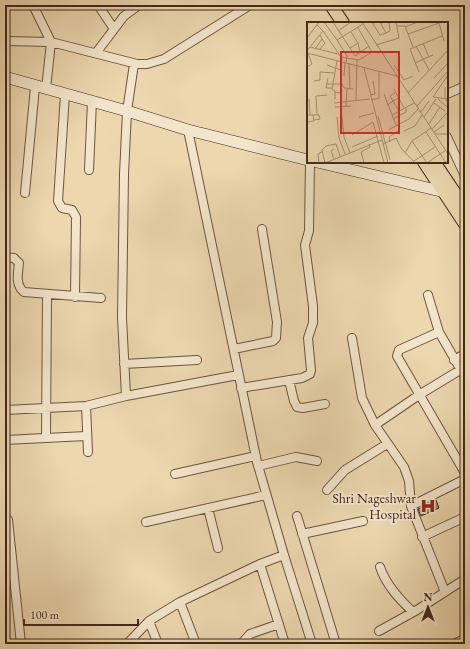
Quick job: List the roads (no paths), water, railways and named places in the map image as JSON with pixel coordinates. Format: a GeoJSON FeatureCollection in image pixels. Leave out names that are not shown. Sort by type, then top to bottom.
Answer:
{"type":"FeatureCollection","features":[{"type":"Feature","properties":{"kind":"main road"},"geometry":{"type":"LineString","coordinates":[[322,5],[333,22]]}},
{"type":"Feature","properties":{"kind":"main road"},"geometry":{"type":"LineString","coordinates":[[331,5],[342,22]]}},
{"type":"Feature","properties":{"kind":"main road"},"geometry":{"type":"LineString","coordinates":[[5,77],[188,130],[307,160]]}},
{"type":"Feature","properties":{"kind":"main road"},"geometry":{"type":"LineString","coordinates":[[320,163],[457,199]]}},
{"type":"Feature","properties":{"kind":"main road"},"geometry":{"type":"LineString","coordinates":[[425,163],[457,199]]}},
{"type":"Feature","properties":{"kind":"main road"},"geometry":{"type":"LineString","coordinates":[[435,163],[457,199],[465,224]]}},
{"type":"Feature","properties":{"kind":"street"},"geometry":{"type":"LineString","coordinates":[[25,193],[40,88],[51,42],[33,5]]}},
{"type":"Feature","properties":{"kind":"street"},"geometry":{"type":"LineString","coordinates":[[98,5],[114,29]]}},
{"type":"Feature","properties":{"kind":"street"},"geometry":{"type":"LineString","coordinates":[[96,54],[124,16],[139,5]]}},
{"type":"Feature","properties":{"kind":"street"},"geometry":{"type":"LineString","coordinates":[[5,41],[51,42],[134,64],[148,64],[164,59],[250,5]]}},
{"type":"Feature","properties":{"kind":"street"},"geometry":{"type":"LineString","coordinates":[[126,396],[122,318],[124,174],[126,111],[134,64]]}},
{"type":"Feature","properties":{"kind":"street"},"geometry":{"type":"LineString","coordinates":[[448,94],[465,86]]}},
{"type":"Feature","properties":{"kind":"street"},"geometry":{"type":"LineString","coordinates":[[65,94],[58,201],[62,208],[72,210],[76,217],[75,297]]}},
{"type":"Feature","properties":{"kind":"street"},"geometry":{"type":"LineString","coordinates":[[89,170],[92,101]]}},
{"type":"Feature","properties":{"kind":"street"},"geometry":{"type":"LineString","coordinates":[[188,130],[258,466],[312,644]]}},
{"type":"Feature","properties":{"kind":"street"},"geometry":{"type":"LineString","coordinates":[[448,139],[465,176]]}},
{"type":"Feature","properties":{"kind":"street"},"geometry":{"type":"LineString","coordinates":[[241,388],[306,377],[310,374],[312,366],[308,338],[313,317],[313,306],[305,246],[309,231],[309,163]]}},
{"type":"Feature","properties":{"kind":"street"},"geometry":{"type":"LineString","coordinates":[[234,349],[272,341],[276,338],[277,322],[262,229]]}},
{"type":"Feature","properties":{"kind":"street"},"geometry":{"type":"LineString","coordinates":[[5,257],[14,258],[19,263],[18,281],[21,289],[29,292],[46,294],[101,298]]}},
{"type":"Feature","properties":{"kind":"street"},"geometry":{"type":"LineString","coordinates":[[46,294],[46,438]]}},
{"type":"Feature","properties":{"kind":"street"},"geometry":{"type":"LineString","coordinates":[[428,295],[438,332],[465,377]]}},
{"type":"Feature","properties":{"kind":"street"},"geometry":{"type":"LineString","coordinates":[[438,332],[398,351],[398,359],[465,473]]}},
{"type":"Feature","properties":{"kind":"street"},"geometry":{"type":"LineString","coordinates":[[352,338],[362,398],[375,425],[404,467],[409,481],[411,506],[445,592]]}},
{"type":"Feature","properties":{"kind":"street"},"geometry":{"type":"LineString","coordinates":[[454,360],[465,354]]}},
{"type":"Feature","properties":{"kind":"street"},"geometry":{"type":"LineString","coordinates":[[124,364],[197,360]]}},
{"type":"Feature","properties":{"kind":"street"},"geometry":{"type":"LineString","coordinates":[[375,425],[418,395],[460,370]]}},
{"type":"Feature","properties":{"kind":"street"},"geometry":{"type":"LineString","coordinates":[[5,410],[86,406],[126,396],[238,375]]}},
{"type":"Feature","properties":{"kind":"street"},"geometry":{"type":"LineString","coordinates":[[289,380],[297,408],[325,404]]}},
{"type":"Feature","properties":{"kind":"street"},"geometry":{"type":"LineString","coordinates":[[86,406],[86,436],[88,452]]}},
{"type":"Feature","properties":{"kind":"street"},"geometry":{"type":"LineString","coordinates":[[5,440],[86,436]]}},
{"type":"Feature","properties":{"kind":"street"},"geometry":{"type":"LineString","coordinates":[[327,490],[345,470],[387,444]]}},
{"type":"Feature","properties":{"kind":"street"},"geometry":{"type":"LineString","coordinates":[[175,474],[256,456]]}},
{"type":"Feature","properties":{"kind":"street"},"geometry":{"type":"LineString","coordinates":[[258,466],[296,457],[318,461]]}},
{"type":"Feature","properties":{"kind":"street"},"geometry":{"type":"LineString","coordinates":[[411,506],[465,479]]}},
{"type":"Feature","properties":{"kind":"street"},"geometry":{"type":"LineString","coordinates":[[146,522],[266,494]]}},
{"type":"Feature","properties":{"kind":"street"},"geometry":{"type":"LineString","coordinates":[[208,508],[218,548]]}},
{"type":"Feature","properties":{"kind":"street"},"geometry":{"type":"LineString","coordinates":[[297,516],[336,644]]}},
{"type":"Feature","properties":{"kind":"street"},"geometry":{"type":"LineString","coordinates":[[422,537],[465,517]]}},
{"type":"Feature","properties":{"kind":"street"},"geometry":{"type":"LineString","coordinates":[[8,520],[21,644]]}},
{"type":"Feature","properties":{"kind":"street"},"geometry":{"type":"LineString","coordinates":[[302,534],[363,521]]}},
{"type":"Feature","properties":{"kind":"street"},"geometry":{"type":"LineString","coordinates":[[126,644],[149,621],[180,602],[260,564],[284,555]]}},
{"type":"Feature","properties":{"kind":"street"},"geometry":{"type":"LineString","coordinates":[[260,564],[285,644]]}},
{"type":"Feature","properties":{"kind":"street"},"geometry":{"type":"LineString","coordinates":[[380,567],[383,575],[396,595],[413,612]]}},
{"type":"Feature","properties":{"kind":"street"},"geometry":{"type":"LineString","coordinates":[[379,631],[413,612],[465,579]]}},
{"type":"Feature","properties":{"kind":"street"},"geometry":{"type":"LineString","coordinates":[[180,602],[196,644]]}},
{"type":"Feature","properties":{"kind":"street"},"geometry":{"type":"LineString","coordinates":[[149,621],[158,644]]}},
{"type":"Feature","properties":{"kind":"street"},"geometry":{"type":"LineString","coordinates":[[241,644],[250,634],[279,624]]}},
{"type":"Feature","properties":{"kind":"street"},"geometry":{"type":"LineString","coordinates":[[454,644],[464,639]]}},
{"type":"Feature","properties":{"kind":"place","name":"Shri Nageshwar Hospital"},"geometry":{"type":"Point","coordinates":[428,506]}}]}
